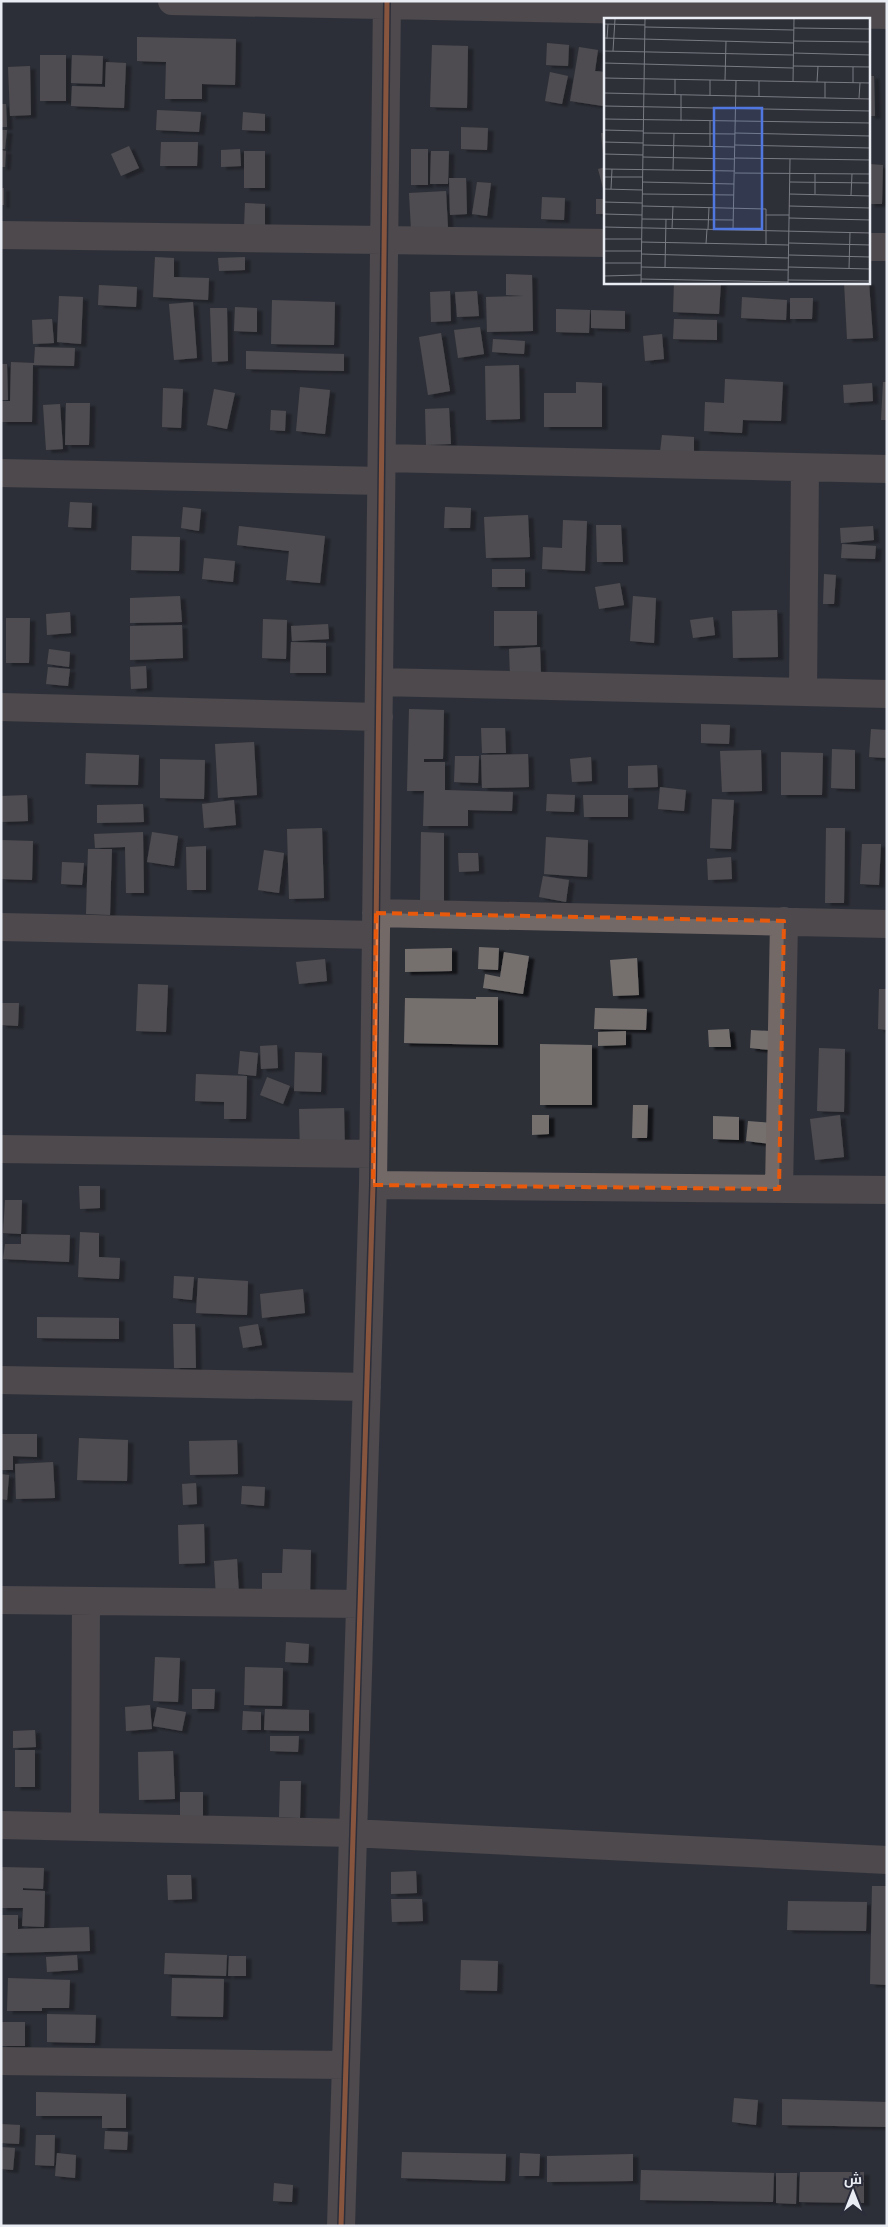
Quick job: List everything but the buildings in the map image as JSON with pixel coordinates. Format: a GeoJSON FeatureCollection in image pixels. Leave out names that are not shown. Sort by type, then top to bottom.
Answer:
{"type":"FeatureCollection","features":[{"type":"Feature","properties":{"kind":"street"},"geometry":{"type":"LineString","coordinates":[[172,1],[387,4],[803,16],[887,15]]}},
{"type":"Feature","properties":{"kind":"street"},"geometry":{"type":"LineString","coordinates":[[341,2226],[373,1185],[387,4]]}},
{"type":"Feature","properties":{"kind":"street"},"geometry":{"type":"LineString","coordinates":[[1,235],[604,244]]}},
{"type":"Feature","properties":{"kind":"street"},"geometry":{"type":"LineString","coordinates":[[870,247],[887,247]]}},
{"type":"Feature","properties":{"kind":"street"},"geometry":{"type":"LineString","coordinates":[[803,690],[805,468]]}},
{"type":"Feature","properties":{"kind":"street"},"geometry":{"type":"LineString","coordinates":[[1,474],[382,469],[805,468],[887,470]]}},
{"type":"Feature","properties":{"kind":"street"},"geometry":{"type":"LineString","coordinates":[[379,682],[803,690],[887,694]]}},
{"type":"Feature","properties":{"kind":"street"},"geometry":{"type":"LineString","coordinates":[[1,707],[379,717]]}},
{"type":"Feature","properties":{"kind":"street"},"geometry":{"type":"LineString","coordinates":[[779,1189],[784,920]]}},
{"type":"Feature","properties":{"kind":"street"},"geometry":{"type":"LineString","coordinates":[[1,927],[784,920],[887,924]]}},
{"type":"Feature","properties":{"kind":"street"},"geometry":{"type":"LineString","coordinates":[[1,1149],[373,1154]]}},
{"type":"Feature","properties":{"kind":"street"},"geometry":{"type":"LineString","coordinates":[[373,1185],[887,1190]]}},
{"type":"Feature","properties":{"kind":"street"},"geometry":{"type":"LineString","coordinates":[[1,1380],[367,1387]]}},
{"type":"Feature","properties":{"kind":"street"},"geometry":{"type":"LineString","coordinates":[[1,1600],[360,1604]]}},
{"type":"Feature","properties":{"kind":"street"},"geometry":{"type":"LineString","coordinates":[[85,1827],[86,1601]]}},
{"type":"Feature","properties":{"kind":"street"},"geometry":{"type":"LineString","coordinates":[[1,1825],[352,1833],[887,1860]]}},
{"type":"Feature","properties":{"kind":"street"},"geometry":{"type":"LineString","coordinates":[[1,2061],[346,2065]]}},
{"type":"Feature","properties":{"kind":"highlighted area"},"geometry":{"type":"Polygon","coordinates":[[[376,913],[784,921],[779,1189],[373,1185],[376,913]]]}},
{"type":"Feature","properties":{"kind":"cycle path"},"geometry":{"type":"LineString","coordinates":[[341,2226],[373,1185],[387,1]]}}]}
